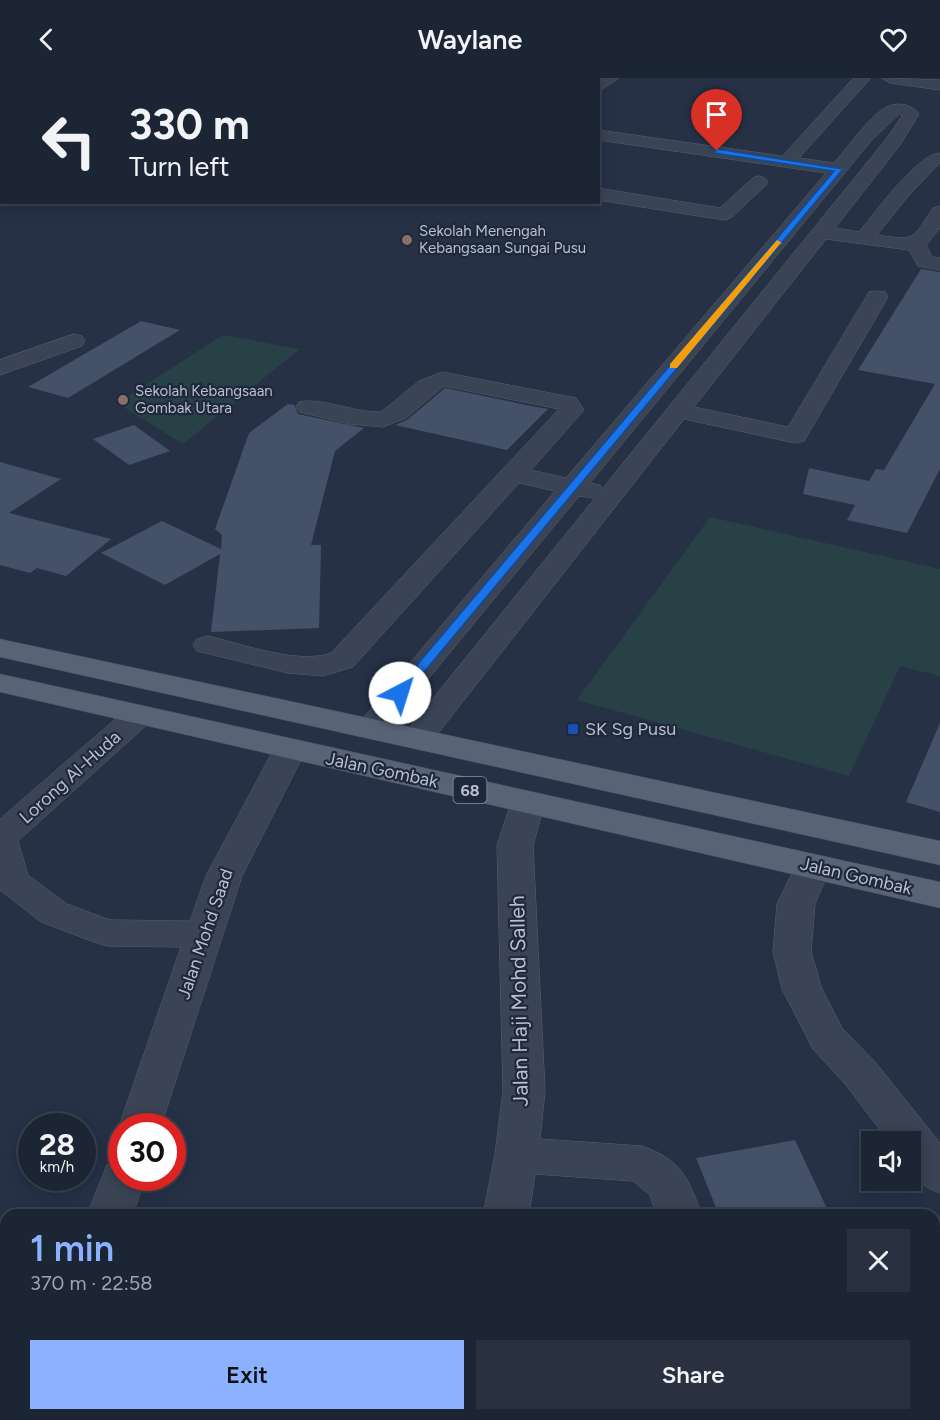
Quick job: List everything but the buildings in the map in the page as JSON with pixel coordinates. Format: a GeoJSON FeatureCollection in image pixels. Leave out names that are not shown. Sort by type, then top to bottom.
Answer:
{"type":"FeatureCollection","features":[{"type":"Feature","properties":{"kind":"main road","name":"68"},"geometry":{"type":"LineString","coordinates":[[0,648],[940,853]]}},
{"type":"Feature","properties":{"kind":"main road","name":"Jalan Gombak"},"geometry":{"type":"LineString","coordinates":[[0,683],[940,895]]}},
{"type":"Feature","properties":{"kind":"street"},"geometry":{"type":"LineString","coordinates":[[787,161],[863,78]]}},
{"type":"Feature","properties":{"kind":"street"},"geometry":{"type":"LineString","coordinates":[[890,78],[940,85]]}},
{"type":"Feature","properties":{"kind":"street"},"geometry":{"type":"LineString","coordinates":[[371,728],[865,137],[891,111],[902,109],[916,98],[940,90]]}},
{"type":"Feature","properties":{"kind":"street"},"geometry":{"type":"LineString","coordinates":[[864,239],[902,191],[935,158],[924,147],[911,114],[902,109]]}},
{"type":"Feature","properties":{"kind":"street"},"geometry":{"type":"LineString","coordinates":[[600,135],[677,139],[839,169]]}},
{"type":"Feature","properties":{"kind":"street"},"geometry":{"type":"LineString","coordinates":[[865,137],[924,147]]}},
{"type":"Feature","properties":{"kind":"street"},"geometry":{"type":"LineString","coordinates":[[417,738],[822,232],[924,147]]}},
{"type":"Feature","properties":{"kind":"street"},"geometry":{"type":"LineString","coordinates":[[600,194],[724,214],[759,182]]}},
{"type":"Feature","properties":{"kind":"street"},"geometry":{"type":"LineString","coordinates":[[822,232],[916,245],[922,240],[940,212]]}},
{"type":"Feature","properties":{"kind":"street"},"geometry":{"type":"LineString","coordinates":[[916,245],[925,262],[940,264]]}},
{"type":"Feature","properties":{"kind":"street"},"geometry":{"type":"LineString","coordinates":[[741,286],[773,293]]}},
{"type":"Feature","properties":{"kind":"street"},"geometry":{"type":"LineString","coordinates":[[679,411],[795,436],[877,297]]}},
{"type":"Feature","properties":{"kind":"street"},"geometry":{"type":"LineString","coordinates":[[0,368],[74,341]]}},
{"type":"Feature","properties":{"kind":"street"},"geometry":{"type":"LineString","coordinates":[[208,645],[288,664],[323,667],[342,660],[572,410],[567,403],[442,380],[430,383],[390,418],[375,420],[309,407]]}},
{"type":"Feature","properties":{"kind":"street"},"geometry":{"type":"LineString","coordinates":[[511,474],[612,495]]}},
{"type":"Feature","properties":{"kind":"street","name":"Lorong Al-Huda"},"geometry":{"type":"LineString","coordinates":[[0,838],[139,715]]}},
{"type":"Feature","properties":{"kind":"street","name":"Jalan Mohd Saad"},"geometry":{"type":"LineString","coordinates":[[144,1113],[224,876],[289,750]]}},
{"type":"Feature","properties":{"kind":"street","name":"Jalan Haji Mohd Salleh"},"geometry":{"type":"LineString","coordinates":[[507,1209],[517,1154],[524,1091],[515,845],[528,802]]}},
{"type":"Feature","properties":{"kind":"street"},"geometry":{"type":"LineString","coordinates":[[0,838],[12,880],[54,913],[107,933],[204,934]]}},
{"type":"Feature","properties":{"kind":"street"},"geometry":{"type":"LineString","coordinates":[[813,866],[796,904],[792,952],[802,989],[827,1038],[861,1074],[940,1175]]}},
{"type":"Feature","properties":{"kind":"street"},"geometry":{"type":"LineString","coordinates":[[517,1154],[564,1160],[642,1164],[668,1184],[677,1209]]}},
{"type":"Feature","properties":{"kind":"street"},"geometry":{"type":"LineString","coordinates":[[113,1209],[119,1191]]}},
{"type":"Feature","properties":{"kind":"green space"},"geometry":{"type":"Polygon","coordinates":[[[223,335],[300,349],[183,444],[117,403],[223,335]]]}},
{"type":"Feature","properties":{"kind":"green space"},"geometry":{"type":"Polygon","coordinates":[[[710,517],[940,569],[940,676],[900,666],[849,776],[577,700],[710,517]]]}},
{"type":"Feature","properties":{"kind":"slow traffic"},"geometry":{"type":"LineString","coordinates":[[674,366],[777,243]]}},
{"type":"Feature","properties":{"kind":"place","name":"Sekolah Menengah Kebangsaan Sungai Pusu"},"geometry":{"type":"Point","coordinates":[407,240]}},
{"type":"Feature","properties":{"kind":"place","name":"Sekolah Kebangsaan Gombak Utara"},"geometry":{"type":"Point","coordinates":[123,400]}},
{"type":"Feature","properties":{"kind":"place","name":"SK Sg Pusu"},"geometry":{"type":"Point","coordinates":[573,729]}},
{"type":"Feature","properties":{"kind":"route"},"geometry":{"type":"LineString","coordinates":[[400,693],[839,169],[717,151]]}}]}
